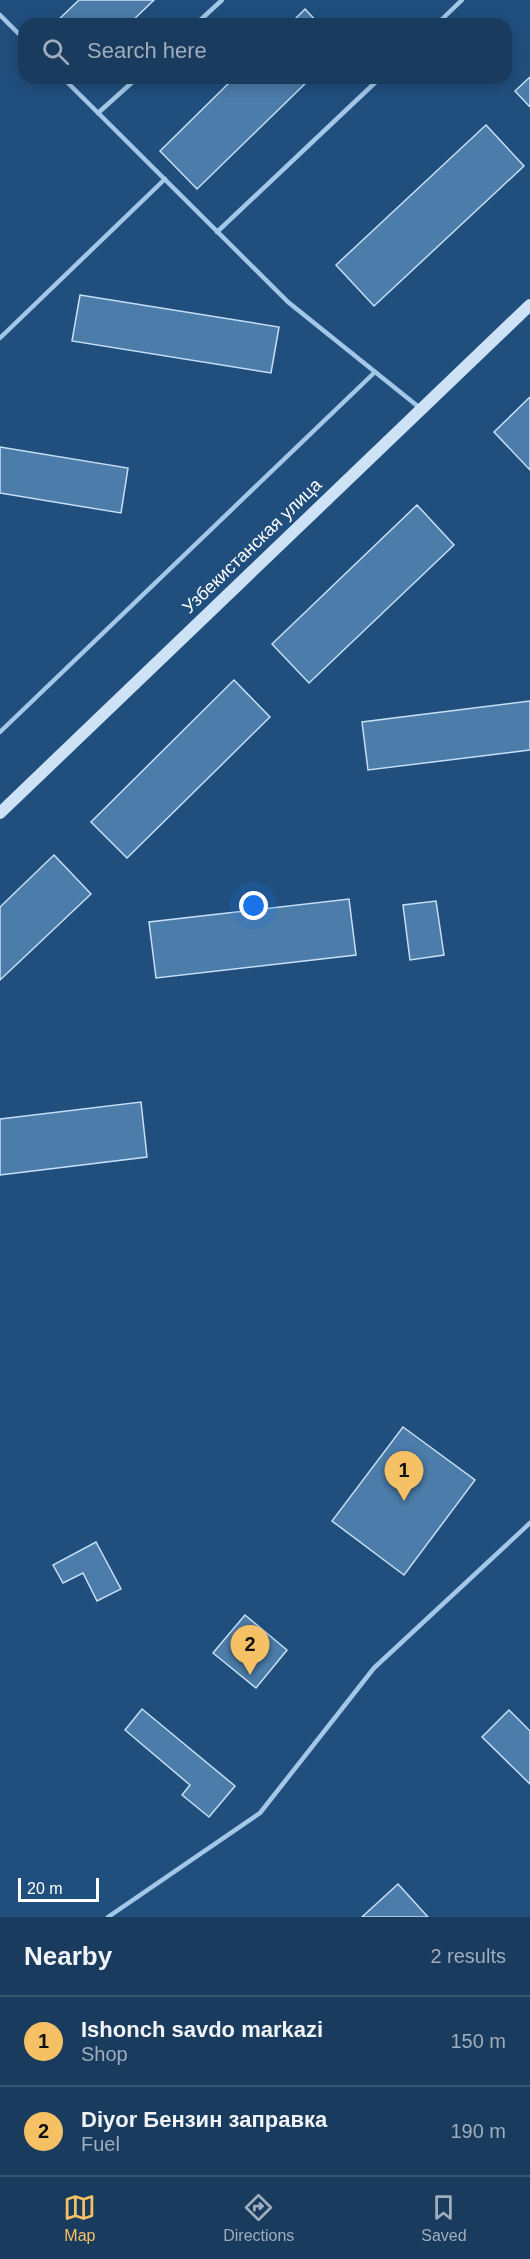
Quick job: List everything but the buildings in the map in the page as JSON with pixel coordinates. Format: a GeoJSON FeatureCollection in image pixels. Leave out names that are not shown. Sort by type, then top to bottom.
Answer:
{"type":"FeatureCollection","features":[{"type":"Feature","properties":{"kind":"main road","name":"Узбекистанская улица"},"geometry":{"type":"LineString","coordinates":[[1,809],[530,305]]}},
{"type":"Feature","properties":{"kind":"lane"},"geometry":{"type":"LineString","coordinates":[[202,18],[222,0]]}},
{"type":"Feature","properties":{"kind":"lane"},"geometry":{"type":"LineString","coordinates":[[442,18],[462,0]]}},
{"type":"Feature","properties":{"kind":"lane"},"geometry":{"type":"LineString","coordinates":[[0,15],[18,33]]}},
{"type":"Feature","properties":{"kind":"lane"},"geometry":{"type":"LineString","coordinates":[[69,84],[288,302],[420,408]]}},
{"type":"Feature","properties":{"kind":"lane"},"geometry":{"type":"LineString","coordinates":[[98,113],[130,84]]}},
{"type":"Feature","properties":{"kind":"lane"},"geometry":{"type":"LineString","coordinates":[[217,232],[374,84]]}},
{"type":"Feature","properties":{"kind":"lane"},"geometry":{"type":"LineString","coordinates":[[0,338],[165,179]]}},
{"type":"Feature","properties":{"kind":"lane"},"geometry":{"type":"LineString","coordinates":[[0,732],[375,372]]}},
{"type":"Feature","properties":{"kind":"lane"},"geometry":{"type":"LineString","coordinates":[[108,1917],[260,1813],[375,1668],[530,1523]]}},
{"type":"Feature","properties":{"kind":"place","name":"Ishonch savdo markazi"},"geometry":{"type":"Point","coordinates":[404,1501]}},
{"type":"Feature","properties":{"kind":"place","name":"Diyor Бензин заправка"},"geometry":{"type":"Point","coordinates":[250,1675]}}]}
